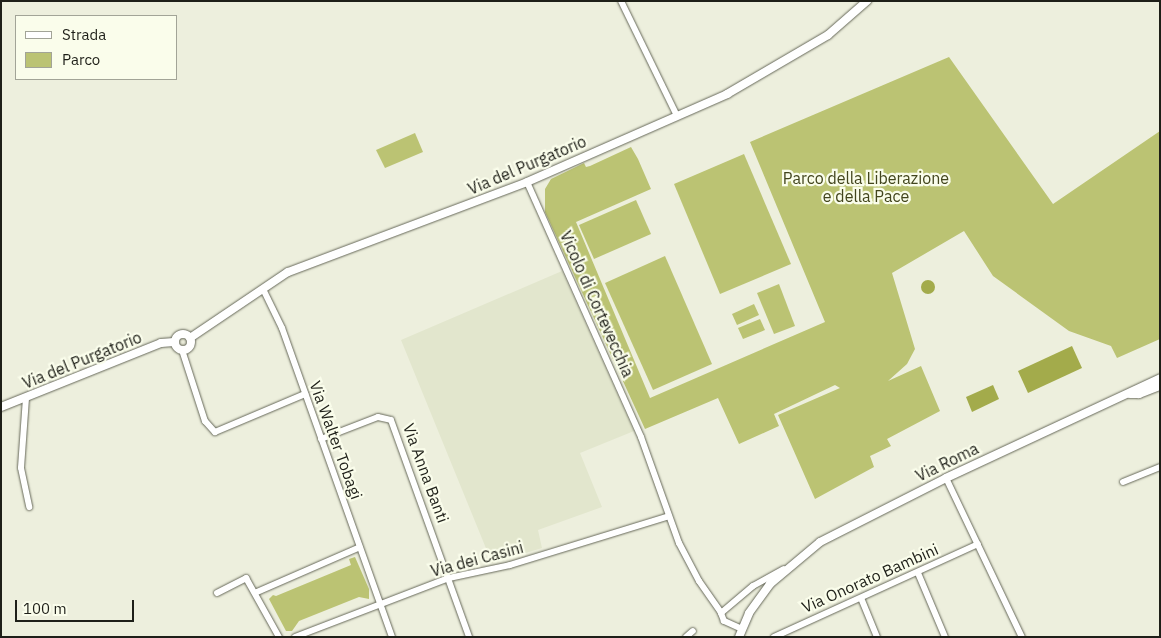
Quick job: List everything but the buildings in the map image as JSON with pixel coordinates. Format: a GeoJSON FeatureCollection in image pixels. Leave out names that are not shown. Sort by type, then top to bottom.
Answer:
{"type":"FeatureCollection","features":[{"type":"Feature","properties":{"kind":"street"},"geometry":{"type":"LineString","coordinates":[[621,1],[677,116]]}},
{"type":"Feature","properties":{"kind":"street","name":"Via del Purgatorio"},"geometry":{"type":"LineString","coordinates":[[1,407],[161,343],[174,342],[182,334],[190,338],[288,272],[352,246],[527,182],[727,94],[802,52],[828,35],[867,1]]}},
{"type":"Feature","properties":{"kind":"street","name":"Vicolo di Cortevecchia"},"geometry":{"type":"LineString","coordinates":[[527,182],[641,437],[669,516]]}},
{"type":"Feature","properties":{"kind":"street","name":"Via Walter Tobagi"},"geometry":{"type":"LineString","coordinates":[[263,289],[282,328],[392,637]]}},
{"type":"Feature","properties":{"kind":"street"},"geometry":{"type":"LineString","coordinates":[[182,350],[190,347],[190,338]]}},
{"type":"Feature","properties":{"kind":"street"},"geometry":{"type":"LineString","coordinates":[[174,342],[182,350],[205,421],[214,432],[305,394]]}},
{"type":"Feature","properties":{"kind":"street","name":"Via Roma"},"geometry":{"type":"LineString","coordinates":[[784,569],[758,600],[740,633],[724,621],[721,613],[753,586],[784,569],[820,542],[946,478],[1130,394],[1160,378]]}},
{"type":"Feature","properties":{"kind":"street","name":"Via Roma"},"geometry":{"type":"LineString","coordinates":[[1130,394],[1139,394],[1160,386]]}},
{"type":"Feature","properties":{"kind":"street"},"geometry":{"type":"LineString","coordinates":[[26,398],[21,468],[29,507]]}},
{"type":"Feature","properties":{"kind":"street","name":"Via Anna Banti"},"geometry":{"type":"LineString","coordinates":[[321,439],[378,418],[390,420],[449,578]]}},
{"type":"Feature","properties":{"kind":"street"},"geometry":{"type":"LineString","coordinates":[[1123,482],[1159,470]]}},
{"type":"Feature","properties":{"kind":"street"},"geometry":{"type":"LineString","coordinates":[[946,478],[1022,637]]}},
{"type":"Feature","properties":{"kind":"street"},"geometry":{"type":"LineString","coordinates":[[669,516],[699,581],[721,613]]}},
{"type":"Feature","properties":{"kind":"street","name":"Via dei Casini"},"geometry":{"type":"LineString","coordinates":[[295,637],[380,602],[449,578],[510,565],[669,516]]}},
{"type":"Feature","properties":{"kind":"street","name":"Via Onorato Bambini"},"geometry":{"type":"LineString","coordinates":[[774,637],[978,544]]}},
{"type":"Feature","properties":{"kind":"street"},"geometry":{"type":"LineString","coordinates":[[257,592],[360,547]]}},
{"type":"Feature","properties":{"kind":"street"},"geometry":{"type":"LineString","coordinates":[[918,573],[945,637]]}},
{"type":"Feature","properties":{"kind":"street"},"geometry":{"type":"LineString","coordinates":[[216,593],[246,578],[257,592],[279,637]]}},
{"type":"Feature","properties":{"kind":"street"},"geometry":{"type":"LineString","coordinates":[[449,578],[469,637]]}},
{"type":"Feature","properties":{"kind":"street"},"geometry":{"type":"LineString","coordinates":[[861,598],[877,637]]}},
{"type":"Feature","properties":{"kind":"street"},"geometry":{"type":"LineString","coordinates":[[312,629],[316,637]]}},
{"type":"Feature","properties":{"kind":"street"},"geometry":{"type":"LineString","coordinates":[[686,637],[693,631]]}},
{"type":"Feature","properties":{"kind":"shaded area"},"geometry":{"type":"Polygon","coordinates":[[[562,271],[634,431],[580,453],[602,507],[538,530],[542,548],[492,563],[401,340],[562,271]]]}},
{"type":"Feature","properties":{"kind":"shaded area"},"geometry":{"type":"Polygon","coordinates":[[[925,280],[931,280],[935,287],[931,294],[925,294],[921,290],[921,284],[925,280]]]}},
{"type":"Feature","properties":{"kind":"shaded area"},"geometry":{"type":"Polygon","coordinates":[[[1072,346],[1082,368],[1028,393],[1018,371],[1072,346]]]}},
{"type":"Feature","properties":{"kind":"shaded area"},"geometry":{"type":"Polygon","coordinates":[[[993,385],[999,399],[972,412],[966,397],[993,385]]]}},
{"type":"Feature","properties":{"kind":"green space","name":"Parco della Liberazione e della Pace"},"geometry":{"type":"Polygon","coordinates":[[[949,57],[1053,204],[1160,131],[1160,339],[1117,358],[1111,346],[1069,331],[993,276],[964,231],[892,273],[915,349],[907,364],[888,381],[921,366],[940,411],[887,439],[891,446],[870,456],[874,467],[815,499],[778,415],[840,388],[835,385],[774,414],[779,426],[739,444],[718,398],[645,429],[545,212],[545,189],[551,179],[584,163],[586,167],[590,166],[631,147],[638,159],[651,189],[576,222],[650,398],[825,322],[750,142],[949,57]]]}},
{"type":"Feature","properties":{"kind":"green space"},"geometry":{"type":"Polygon","coordinates":[[[415,133],[423,152],[385,168],[376,150],[415,133]]]}},
{"type":"Feature","properties":{"kind":"green space"},"geometry":{"type":"Polygon","coordinates":[[[744,154],[791,264],[720,294],[674,184],[744,154]]]}},
{"type":"Feature","properties":{"kind":"green space"},"geometry":{"type":"Polygon","coordinates":[[[636,200],[651,234],[594,259],[579,225],[636,200]]]}},
{"type":"Feature","properties":{"kind":"green space"},"geometry":{"type":"Polygon","coordinates":[[[665,256],[712,364],[653,390],[605,283],[665,256]]]}},
{"type":"Feature","properties":{"kind":"green space"},"geometry":{"type":"Polygon","coordinates":[[[779,284],[795,326],[774,334],[757,293],[779,284]]]}},
{"type":"Feature","properties":{"kind":"green space"},"geometry":{"type":"Polygon","coordinates":[[[754,304],[759,315],[737,325],[732,314],[754,304]]]}},
{"type":"Feature","properties":{"kind":"green space"},"geometry":{"type":"Polygon","coordinates":[[[760,319],[765,330],[743,339],[738,328],[760,319]]]}},
{"type":"Feature","properties":{"kind":"green space"},"geometry":{"type":"Polygon","coordinates":[[[355,557],[369,589],[369,599],[359,597],[299,621],[292,631],[286,631],[269,599],[273,595],[276,596],[351,565],[349,559],[355,557]]]}}]}
